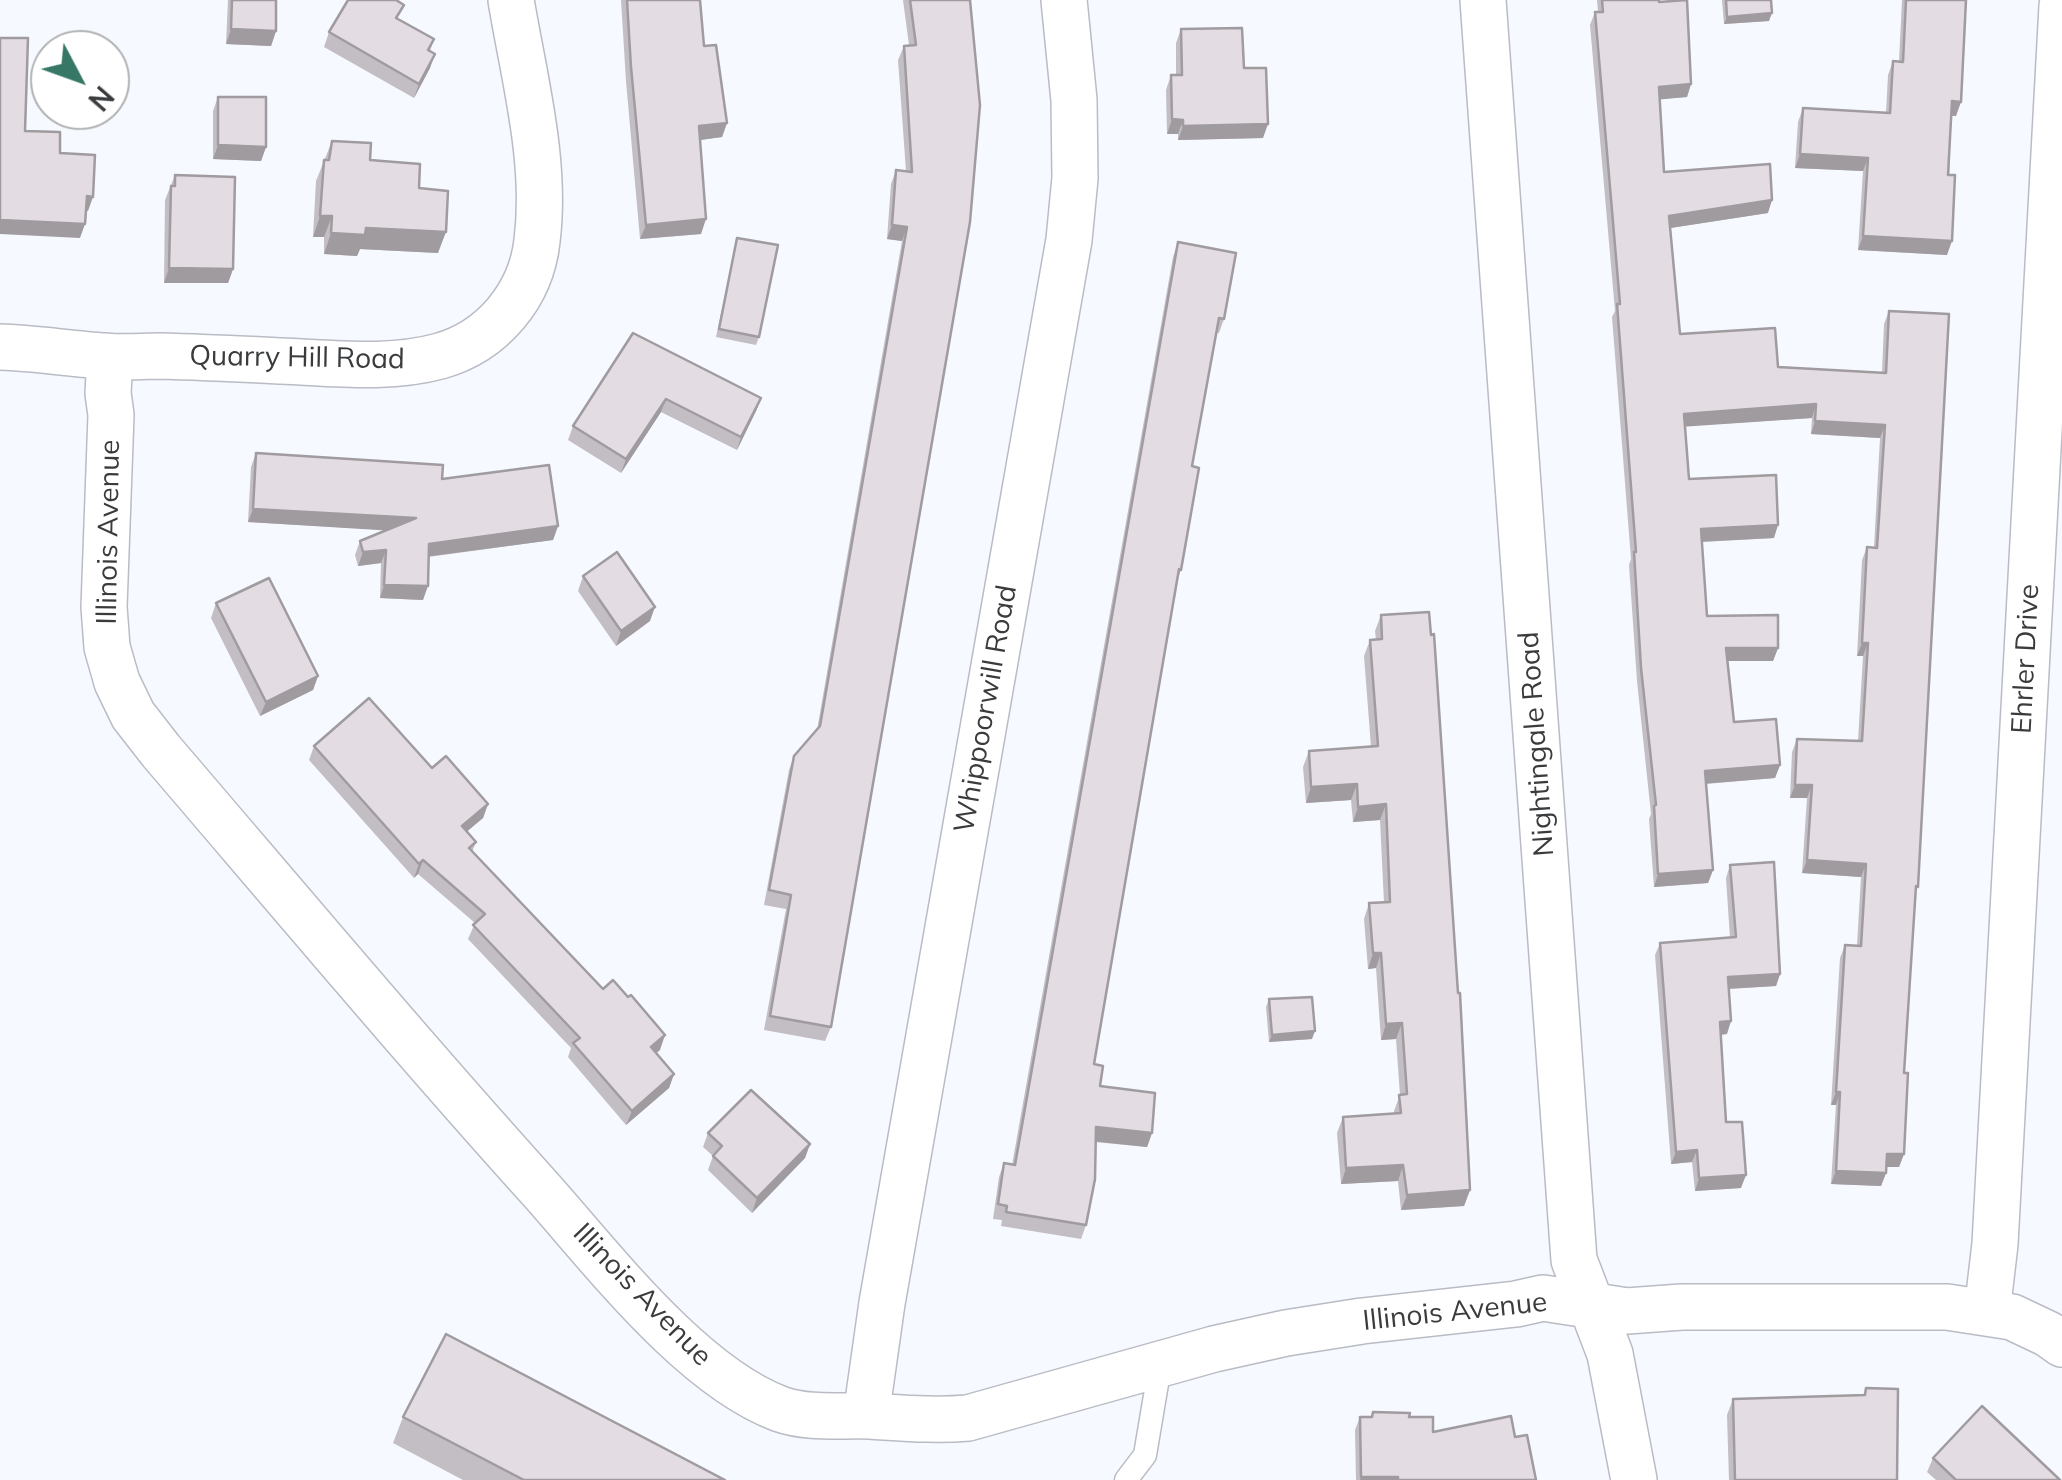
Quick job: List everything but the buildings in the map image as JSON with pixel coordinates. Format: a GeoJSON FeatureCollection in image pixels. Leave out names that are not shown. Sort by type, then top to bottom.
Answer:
{"type":"FeatureCollection","features":[{"type":"Feature","properties":{"kind":"street","name":"Quarry Hill Road"},"geometry":{"type":"LineString","coordinates":[[110,357],[400,362],[441,356],[478,340],[504,318],[526,284],[530,270],[537,243],[539,188],[510,0]]}},
{"type":"Feature","properties":{"kind":"street","name":"Whippoorwill Road"},"geometry":{"type":"LineString","coordinates":[[866,1416],[1069,240],[1074,100],[1064,0]]}},
{"type":"Feature","properties":{"kind":"street","name":"Nightingale Road"},"geometry":{"type":"LineString","coordinates":[[1483,0],[1574,1260],[1610,1354],[1634,1480]]}},
{"type":"Feature","properties":{"kind":"street","name":"Ehrler Drive"},"geometry":{"type":"LineString","coordinates":[[1987,1312],[1996,1224],[2062,6]]}},
{"type":"Feature","properties":{"kind":"street"},"geometry":{"type":"LineString","coordinates":[[0,347],[110,357]]}},
{"type":"Feature","properties":{"kind":"street","name":"Illinois Avenue"},"geometry":{"type":"LineString","coordinates":[[110,357],[104,607],[107,646],[134,715],[456,1095],[638,1299],[694,1355],[738,1387],[781,1410],[944,1421],[968,1418],[1214,1349],[1286,1333],[1543,1298],[1627,1311],[1682,1307],[1947,1307],[2012,1317],[2062,1344]]}},
{"type":"Feature","properties":{"kind":"lane"},"geometry":{"type":"LineString","coordinates":[[1126,1480],[1146,1455],[1160,1366]]}}]}
